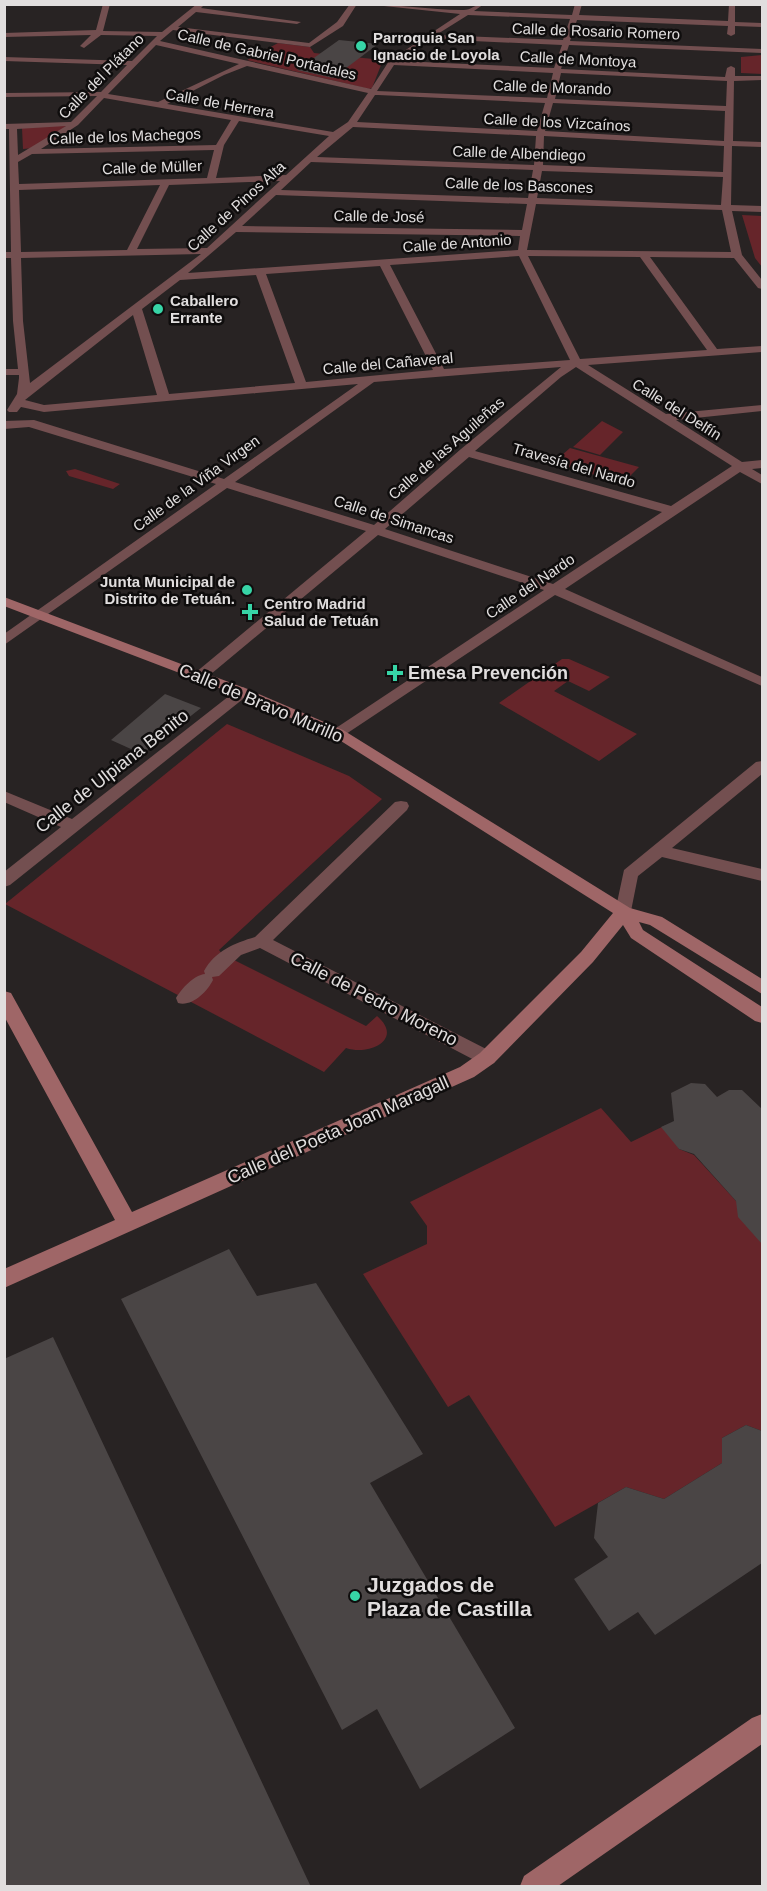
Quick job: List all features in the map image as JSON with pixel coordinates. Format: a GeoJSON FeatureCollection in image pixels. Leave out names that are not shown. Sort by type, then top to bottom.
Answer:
{"type":"FeatureCollection","features":[{"type":"Feature","properties":{"kind":"main road","name":"Calle de Bravo Murillo"},"geometry":{"type":"LineString","coordinates":[[4,601],[243,692],[338,733],[624,912],[656,921],[762,987]]}},
{"type":"Feature","properties":{"kind":"main road","name":"Calle de Bravo Murillo"},"geometry":{"type":"LineString","coordinates":[[624,912],[637,934],[762,1016]]}},
{"type":"Feature","properties":{"kind":"main road","name":"Calle del Poeta Joan Maragall"},"geometry":{"type":"LineString","coordinates":[[4,1279],[467,1072],[487,1058],[587,957],[624,912]]}},
{"type":"Feature","properties":{"kind":"main road"},"geometry":{"type":"LineString","coordinates":[[4,998],[128,1224]]}},
{"type":"Feature","properties":{"kind":"main road"},"geometry":{"type":"LineString","coordinates":[[534,1887],[762,1728]]}},
{"type":"Feature","properties":{"kind":"street"},"geometry":{"type":"LineString","coordinates":[[99,33],[107,4]]}},
{"type":"Feature","properties":{"kind":"street"},"geometry":{"type":"LineString","coordinates":[[171,28],[306,45],[314,44],[340,24],[354,4]]}},
{"type":"Feature","properties":{"kind":"street"},"geometry":{"type":"LineString","coordinates":[[368,4],[468,13],[575,17],[651,16],[762,26]]}},
{"type":"Feature","properties":{"kind":"street","name":"Calle de Pinos Alta"},"geometry":{"type":"LineString","coordinates":[[4,424],[20,398],[210,251],[335,135],[351,124],[392,63],[481,4]]}},
{"type":"Feature","properties":{"kind":"street"},"geometry":{"type":"LineString","coordinates":[[576,362],[522,254],[524,233],[538,168],[540,135],[548,101],[556,81],[557,70],[579,4]]}},
{"type":"Feature","properties":{"kind":"street"},"geometry":{"type":"LineString","coordinates":[[732,4],[726,207],[737,255],[762,286]]}},
{"type":"Feature","properties":{"kind":"street"},"geometry":{"type":"LineString","coordinates":[[199,7],[297,22]]}},
{"type":"Feature","properties":{"kind":"street","name":"Calle del Plátano"},"geometry":{"type":"LineString","coordinates":[[14,161],[32,152],[75,123],[99,95],[154,42],[199,7]]}},
{"type":"Feature","properties":{"kind":"street"},"geometry":{"type":"LineString","coordinates":[[84,46],[95,34],[99,33]]}},
{"type":"Feature","properties":{"kind":"street"},"geometry":{"type":"LineString","coordinates":[[4,35],[164,34]]}},
{"type":"Feature","properties":{"kind":"street","name":"Calle de Rosario Romero"},"geometry":{"type":"LineString","coordinates":[[428,37],[762,51]]}},
{"type":"Feature","properties":{"kind":"street","name":"Calle de Gabriel Portadales"},"geometry":{"type":"LineString","coordinates":[[154,42],[374,92]]}},
{"type":"Feature","properties":{"kind":"street"},"geometry":{"type":"LineString","coordinates":[[4,59],[132,63]]}},
{"type":"Feature","properties":{"kind":"street"},"geometry":{"type":"LineString","coordinates":[[156,105],[247,63]]}},
{"type":"Feature","properties":{"kind":"street","name":"Calle de Montoya"},"geometry":{"type":"LineString","coordinates":[[392,63],[762,78]]}},
{"type":"Feature","properties":{"kind":"street","name":"Calle de Morando"},"geometry":{"type":"LineString","coordinates":[[374,92],[729,109]]}},
{"type":"Feature","properties":{"kind":"street","name":"Calle de Herrera"},"geometry":{"type":"LineString","coordinates":[[4,95],[91,93],[235,120],[335,135]]}},
{"type":"Feature","properties":{"kind":"street"},"geometry":{"type":"LineString","coordinates":[[212,180],[219,147],[235,120]]}},
{"type":"Feature","properties":{"kind":"street"},"geometry":{"type":"LineString","coordinates":[[20,398],[23,372],[11,189],[14,161],[9,128],[68,123]]}},
{"type":"Feature","properties":{"kind":"street","name":"Calle de los Vizcaínos"},"geometry":{"type":"LineString","coordinates":[[351,124],[762,145]]}},
{"type":"Feature","properties":{"kind":"street","name":"Calle de los Machegos"},"geometry":{"type":"LineString","coordinates":[[32,152],[219,147]]}},
{"type":"Feature","properties":{"kind":"street","name":"Calle de Albendiego"},"geometry":{"type":"LineString","coordinates":[[311,159],[727,175]]}},
{"type":"Feature","properties":{"kind":"street","name":"Calle de Müller"},"geometry":{"type":"LineString","coordinates":[[11,189],[166,181],[290,178]]}},
{"type":"Feature","properties":{"kind":"street"},"geometry":{"type":"LineString","coordinates":[[131,251],[166,181]]}},
{"type":"Feature","properties":{"kind":"street","name":"Calle de los Bascones"},"geometry":{"type":"LineString","coordinates":[[274,192],[762,209]]}},
{"type":"Feature","properties":{"kind":"street","name":"Calle de José"},"geometry":{"type":"LineString","coordinates":[[234,229],[524,233]]}},
{"type":"Feature","properties":{"kind":"street"},"geometry":{"type":"LineString","coordinates":[[4,255],[210,251]]}},
{"type":"Feature","properties":{"kind":"street"},"geometry":{"type":"LineString","coordinates":[[642,252],[714,352]]}},
{"type":"Feature","properties":{"kind":"street","name":"Calle de Antonio"},"geometry":{"type":"LineString","coordinates":[[179,276],[522,254],[642,252],[737,255]]}},
{"type":"Feature","properties":{"kind":"street"},"geometry":{"type":"LineString","coordinates":[[384,263],[440,373]]}},
{"type":"Feature","properties":{"kind":"street"},"geometry":{"type":"LineString","coordinates":[[260,272],[302,386]]}},
{"type":"Feature","properties":{"kind":"street"},"geometry":{"type":"LineString","coordinates":[[136,308],[164,398]]}},
{"type":"Feature","properties":{"kind":"street"},"geometry":{"type":"LineString","coordinates":[[4,322],[18,321]]}},
{"type":"Feature","properties":{"kind":"street","name":"Calle del Cañaveral"},"geometry":{"type":"LineString","coordinates":[[20,398],[44,409],[440,373],[762,349]]}},
{"type":"Feature","properties":{"kind":"street","name":"Calle del Delfín"},"geometry":{"type":"LineString","coordinates":[[576,362],[762,480]]}},
{"type":"Feature","properties":{"kind":"street","name":"Calle de las Aguileñas"},"geometry":{"type":"LineString","coordinates":[[200,676],[376,530],[557,375],[576,362]]}},
{"type":"Feature","properties":{"kind":"street"},"geometry":{"type":"LineString","coordinates":[[4,372],[23,372]]}},
{"type":"Feature","properties":{"kind":"street","name":"Calle de la Viña Virgen"},"geometry":{"type":"LineString","coordinates":[[4,641],[370,380]]}},
{"type":"Feature","properties":{"kind":"street"},"geometry":{"type":"LineString","coordinates":[[665,418],[762,408]]}},
{"type":"Feature","properties":{"kind":"street"},"geometry":{"type":"LineString","coordinates":[[30,423],[27,418],[30,412],[44,409]]}},
{"type":"Feature","properties":{"kind":"street","name":"Calle de Simancas"},"geometry":{"type":"LineString","coordinates":[[4,424],[30,423],[376,530],[554,589],[762,682]]}},
{"type":"Feature","properties":{"kind":"street","name":"Travesía del Nardo"},"geometry":{"type":"LineString","coordinates":[[465,452],[673,510]]}},
{"type":"Feature","properties":{"kind":"street"},"geometry":{"type":"LineString","coordinates":[[740,466],[762,464]]}},
{"type":"Feature","properties":{"kind":"street","name":"Calle del Nardo"},"geometry":{"type":"LineString","coordinates":[[338,733],[740,466]]}},
{"type":"Feature","properties":{"kind":"street","name":"Calle de Ulpiana Benito"},"geometry":{"type":"LineString","coordinates":[[4,881],[243,692]]}},
{"type":"Feature","properties":{"kind":"street"},"geometry":{"type":"LineString","coordinates":[[624,912],[630,874],[762,766]]}},
{"type":"Feature","properties":{"kind":"street"},"geometry":{"type":"LineString","coordinates":[[4,796],[73,826]]}},
{"type":"Feature","properties":{"kind":"street"},"geometry":{"type":"LineString","coordinates":[[185,998],[235,950],[261,942],[401,807]]}},
{"type":"Feature","properties":{"kind":"street"},"geometry":{"type":"LineString","coordinates":[[657,850],[762,875]]}},
{"type":"Feature","properties":{"kind":"street","name":"Calle de Pedro Moreno"},"geometry":{"type":"LineString","coordinates":[[261,942],[487,1058]]}},
{"type":"Feature","properties":{"kind":"shaded area"},"geometry":{"type":"Polygon","coordinates":[[[278,43],[310,47],[314,53],[383,60],[372,88],[369,89],[247,60],[278,43]]]}},
{"type":"Feature","properties":{"kind":"shaded area"},"geometry":{"type":"Polygon","coordinates":[[[762,55],[762,74],[741,73],[741,57],[762,55]]]}},
{"type":"Feature","properties":{"kind":"shaded area"},"geometry":{"type":"Polygon","coordinates":[[[68,125],[34,148],[23,149],[22,128],[68,125]]]}},
{"type":"Feature","properties":{"kind":"shaded area"},"geometry":{"type":"Polygon","coordinates":[[[742,215],[762,216],[762,267],[755,258],[742,215]]]}},
{"type":"Feature","properties":{"kind":"shaded area"},"geometry":{"type":"Polygon","coordinates":[[[602,421],[623,432],[600,455],[573,447],[602,421]]]}},
{"type":"Feature","properties":{"kind":"shaded area"},"geometry":{"type":"Polygon","coordinates":[[[570,448],[639,467],[623,483],[553,463],[570,448]]]}},
{"type":"Feature","properties":{"kind":"shaded area"},"geometry":{"type":"Polygon","coordinates":[[[75,469],[120,484],[113,489],[69,476],[66,471],[75,469]]]}},
{"type":"Feature","properties":{"kind":"shaded area"},"geometry":{"type":"Polygon","coordinates":[[[562,659],[569,659],[610,677],[589,691],[568,681],[554,691],[637,734],[599,761],[499,703],[562,659]]]}},
{"type":"Feature","properties":{"kind":"shaded area"},"geometry":{"type":"Polygon","coordinates":[[[227,724],[349,776],[382,799],[219,950],[222,954],[366,1026],[377,1016],[384,1024],[387,1032],[381,1044],[365,1050],[346,1048],[324,1072],[5,904],[227,724]]]}},
{"type":"Feature","properties":{"kind":"shaded area"},"geometry":{"type":"Polygon","coordinates":[[[601,1108],[631,1142],[666,1125],[679,1149],[694,1155],[736,1201],[753,1233],[762,1237],[762,1431],[746,1425],[722,1438],[722,1463],[664,1499],[626,1487],[555,1527],[469,1395],[448,1407],[363,1274],[427,1244],[427,1226],[410,1202],[601,1108]]]}},
{"type":"Feature","properties":{"kind":"building"},"geometry":{"type":"Polygon","coordinates":[[[339,40],[378,44],[333,78],[297,70],[339,40]]]}},
{"type":"Feature","properties":{"kind":"building"},"geometry":{"type":"Polygon","coordinates":[[[165,694],[201,708],[142,754],[111,740],[165,694]]]}},
{"type":"Feature","properties":{"kind":"building"},"geometry":{"type":"Polygon","coordinates":[[[691,1083],[705,1084],[717,1097],[729,1090],[742,1090],[762,1109],[762,1244],[738,1217],[736,1201],[694,1154],[679,1149],[661,1127],[674,1121],[671,1093],[691,1083]]]}},
{"type":"Feature","properties":{"kind":"building","name":"Juzgados de Plaza de Castilla"},"geometry":{"type":"Polygon","coordinates":[[[229,1249],[257,1296],[316,1283],[423,1454],[370,1483],[515,1728],[420,1789],[377,1709],[342,1730],[121,1299],[229,1249]]]}},
{"type":"Feature","properties":{"kind":"building"},"geometry":{"type":"Polygon","coordinates":[[[53,1337],[311,1887],[4,1887],[4,1359],[53,1337]]]}},
{"type":"Feature","properties":{"kind":"building","name":"Juzgados de Plaza de Castilla"},"geometry":{"type":"Polygon","coordinates":[[[746,1425],[762,1431],[762,1563],[655,1635],[638,1612],[609,1631],[574,1579],[608,1557],[594,1538],[598,1503],[626,1487],[664,1499],[722,1463],[722,1438],[746,1425]]]}},
{"type":"Feature","properties":{"kind":"place","name":"Parroquia San Ignacio de Loyola"},"geometry":{"type":"Point","coordinates":[361,46]}},
{"type":"Feature","properties":{"kind":"place","name":"Caballero Errante"},"geometry":{"type":"Point","coordinates":[158,309]}},
{"type":"Feature","properties":{"kind":"place","name":"Junta Municipal de Distrito de Tetuán."},"geometry":{"type":"Point","coordinates":[247,590]}},
{"type":"Feature","properties":{"kind":"place","name":"Centro Madrid Salud de Tetuán"},"geometry":{"type":"Point","coordinates":[250,612]}},
{"type":"Feature","properties":{"kind":"place","name":"Emesa Prevención"},"geometry":{"type":"Point","coordinates":[395,673]}},
{"type":"Feature","properties":{"kind":"place","name":"Juzgados de Plaza de Castilla"},"geometry":{"type":"Point","coordinates":[355,1596]}}]}
